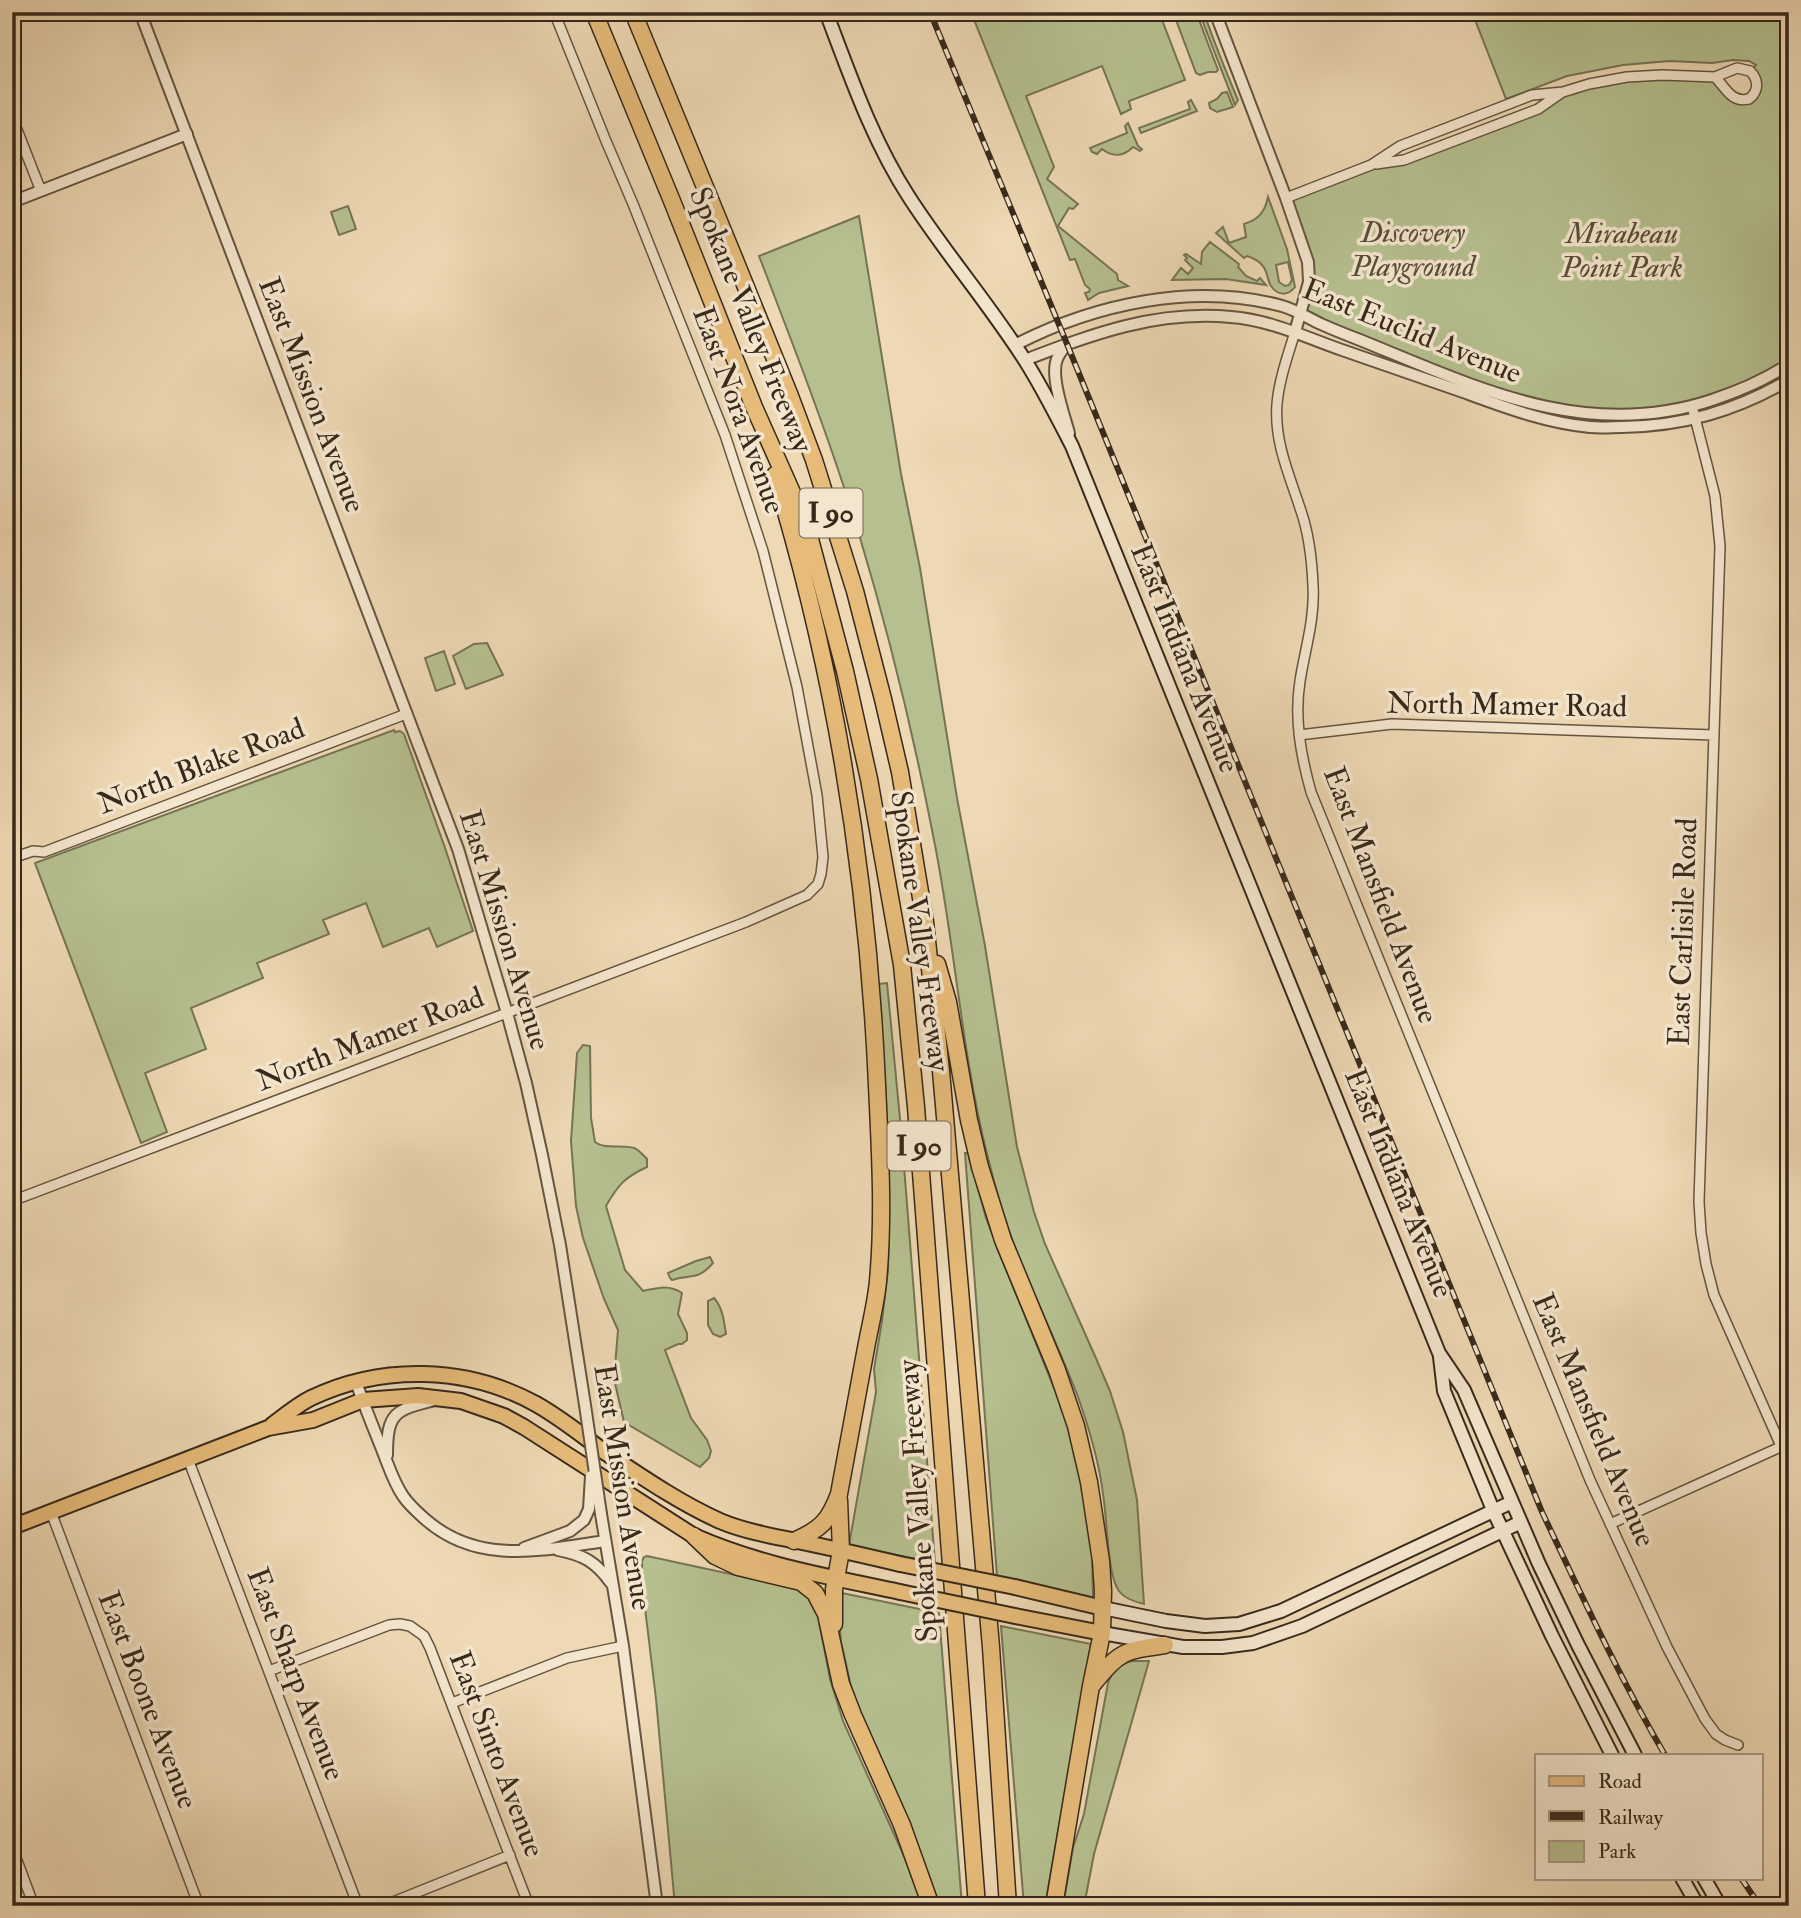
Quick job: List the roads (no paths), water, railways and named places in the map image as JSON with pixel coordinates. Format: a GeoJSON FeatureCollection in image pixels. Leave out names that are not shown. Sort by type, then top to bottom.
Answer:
{"type":"FeatureCollection","features":[{"type":"Feature","properties":{"kind":"highway","name":"Spokane Valley Freeway"},"geometry":{"type":"LineString","coordinates":[[594,12],[754,407],[806,524],[855,712],[869,779],[902,965],[916,1107],[977,1906]]}},
{"type":"Feature","properties":{"kind":"highway","name":"Spokane Valley Freeway"},"geometry":{"type":"LineString","coordinates":[[633,12],[790,396],[832,516],[884,699],[904,797],[925,922],[942,1084],[991,1647],[1008,1906]]}},
{"type":"Feature","properties":{"kind":"highway"},"geometry":{"type":"LineString","coordinates":[[754,407],[786,510],[828,687],[864,916],[879,1134],[880,1243],[877,1284],[839,1494],[823,1524],[794,1541]]}},
{"type":"Feature","properties":{"kind":"highway"},"geometry":{"type":"LineString","coordinates":[[925,922],[948,1002],[980,1167],[1003,1240],[1076,1426],[1089,1482],[1099,1548],[1102,1633],[1054,1906]]}},
{"type":"Feature","properties":{"kind":"highway"},"geometry":{"type":"LineString","coordinates":[[835,1660],[834,1602],[841,1551],[839,1494]]}},
{"type":"Feature","properties":{"kind":"highway"},"geometry":{"type":"LineString","coordinates":[[694,1536],[715,1556],[738,1567],[801,1582],[816,1593],[826,1614],[841,1684],[902,1825],[931,1906]]}},
{"type":"Feature","properties":{"kind":"highway"},"geometry":{"type":"LineString","coordinates":[[1091,1686],[1119,1656],[1131,1650],[1165,1645]]}},
{"type":"Feature","properties":{"kind":"main road","name":"East Indiana Avenue"},"geometry":{"type":"LineString","coordinates":[[826,12],[863,106],[908,196],[1025,360],[1072,446],[1440,1353],[1464,1390],[1577,1645],[1634,1754]]}},
{"type":"Feature","properties":{"kind":"main road","name":"East Indiana Avenue"},"geometry":{"type":"LineString","coordinates":[[1440,1353],[1444,1391],[1493,1510],[1611,1754]]}},
{"type":"Feature","properties":{"kind":"main road"},"geometry":{"type":"LineString","coordinates":[[268,1428],[309,1399],[356,1382],[411,1373],[464,1377],[498,1387],[536,1404],[606,1453],[692,1507],[733,1525],[775,1537],[1103,1608],[1205,1626],[1238,1624],[1281,1611],[1512,1502]]}},
{"type":"Feature","properties":{"kind":"main road"},"geometry":{"type":"LineString","coordinates":[[12,1527],[268,1428],[313,1420],[363,1400],[418,1396],[461,1401],[524,1427],[694,1536],[710,1543],[787,1568],[1165,1645],[1222,1647],[1270,1638],[1302,1626],[1521,1522]]}},
{"type":"Feature","properties":{"kind":"main road"},"geometry":{"type":"LineString","coordinates":[[1683,1880],[1698,1906]]}},
{"type":"Feature","properties":{"kind":"main road"},"geometry":{"type":"LineString","coordinates":[[1705,1880],[1720,1906]]}},
{"type":"Feature","properties":{"kind":"street","name":"East Mission Avenue"},"geometry":{"type":"LineString","coordinates":[[140,12],[458,849],[507,1013],[529,1095],[560,1245],[623,1646],[657,1906]]}},
{"type":"Feature","properties":{"kind":"street","name":"East Nora Avenue"},"geometry":{"type":"LineString","coordinates":[[554,12],[695,355],[729,443],[763,551],[786,639],[813,772],[823,857],[818,884]]}},
{"type":"Feature","properties":{"kind":"street","name":"East Mansfield Avenue"},"geometry":{"type":"LineString","coordinates":[[1215,12],[1308,262],[1309,282],[1277,404],[1278,435],[1284,463],[1300,508],[1312,562],[1313,615],[1300,681],[1299,735],[1311,792],[1590,1480],[1668,1647],[1705,1719],[1716,1734],[1738,1745]]}},
{"type":"Feature","properties":{"kind":"street"},"geometry":{"type":"LineString","coordinates":[[1286,198],[1371,165],[1400,146],[1532,94],[1563,92],[1607,80],[1638,76],[1716,77],[1743,68],[1754,74],[1756,87],[1749,99],[1738,100],[1728,94],[1716,77]]}},
{"type":"Feature","properties":{"kind":"street"},"geometry":{"type":"LineString","coordinates":[[1371,165],[1404,160],[1538,110],[1563,92]]}},
{"type":"Feature","properties":{"kind":"street"},"geometry":{"type":"LineString","coordinates":[[12,117],[41,191]]}},
{"type":"Feature","properties":{"kind":"street"},"geometry":{"type":"LineString","coordinates":[[12,202],[187,134]]}},
{"type":"Feature","properties":{"kind":"street","name":"East Euclid Avenue"},"geometry":{"type":"LineString","coordinates":[[1015,345],[1087,314],[1149,300],[1224,297],[1284,306],[1323,325],[1459,381],[1526,403],[1572,413],[1616,416],[1659,414],[1692,407],[1743,389],[1789,364]]}},
{"type":"Feature","properties":{"kind":"street","name":"East Euclid Avenue"},"geometry":{"type":"LineString","coordinates":[[1025,360],[1135,323],[1194,315],[1233,317],[1278,326],[1527,415],[1590,427],[1653,426],[1696,419],[1726,410],[1789,380]]}},
{"type":"Feature","properties":{"kind":"street"},"geometry":{"type":"LineString","coordinates":[[1067,344],[1055,366],[1072,446]]}},
{"type":"Feature","properties":{"kind":"street","name":"East Carlisile Road"},"geometry":{"type":"LineString","coordinates":[[1692,407],[1715,496],[1720,546],[1699,1202],[1701,1233],[1714,1295],[1785,1445]]}},
{"type":"Feature","properties":{"kind":"street","name":"North Blake Road"},"geometry":{"type":"LineString","coordinates":[[12,858],[33,851],[44,852],[406,714]]}},
{"type":"Feature","properties":{"kind":"street","name":"North Mamer Road"},"geometry":{"type":"LineString","coordinates":[[1299,735],[1392,724],[1714,735]]}},
{"type":"Feature","properties":{"kind":"street","name":"North Mamer Road"},"geometry":{"type":"LineString","coordinates":[[12,1201],[746,922],[807,895],[818,884]]}},
{"type":"Feature","properties":{"kind":"street"},"geometry":{"type":"LineString","coordinates":[[356,1382],[402,1495],[444,1535],[477,1547],[512,1552],[605,1541]]}},
{"type":"Feature","properties":{"kind":"street"},"geometry":{"type":"LineString","coordinates":[[387,1462],[387,1437],[392,1418],[403,1409],[441,1398]]}},
{"type":"Feature","properties":{"kind":"street"},"geometry":{"type":"LineString","coordinates":[[1610,1524],[1785,1445]]}},
{"type":"Feature","properties":{"kind":"street"},"geometry":{"type":"LineString","coordinates":[[512,1552],[570,1531],[584,1520],[589,1508],[592,1456]]}},
{"type":"Feature","properties":{"kind":"street","name":"East Sharp Avenue"},"geometry":{"type":"LineString","coordinates":[[188,1459],[358,1906]]}},
{"type":"Feature","properties":{"kind":"street","name":"East Boone Avenue"},"geometry":{"type":"LineString","coordinates":[[51,1512],[199,1906]]}},
{"type":"Feature","properties":{"kind":"street"},"geometry":{"type":"LineString","coordinates":[[550,1549],[586,1558],[602,1571],[612,1586]]}},
{"type":"Feature","properties":{"kind":"street","name":"East Sinto Avenue"},"geometry":{"type":"LineString","coordinates":[[269,1671],[389,1625],[410,1626],[424,1636],[529,1906]]}},
{"type":"Feature","properties":{"kind":"street"},"geometry":{"type":"LineString","coordinates":[[452,1703],[567,1658],[623,1646]]}},
{"type":"Feature","properties":{"kind":"street"},"geometry":{"type":"LineString","coordinates":[[12,1847],[34,1906]]}},
{"type":"Feature","properties":{"kind":"street"},"geometry":{"type":"LineString","coordinates":[[383,1906],[510,1854]]}},
{"type":"Feature","properties":{"kind":"railway"},"geometry":{"type":"LineString","coordinates":[[930,12],[1542,1512],[1616,1665],[1664,1754]]}},
{"type":"Feature","properties":{"kind":"railway"},"geometry":{"type":"LineString","coordinates":[[1742,1880],[1760,1906]]}},
{"type":"Feature","properties":{"kind":"park label","name":"Discovery Playground"},"geometry":{"type":"Point","coordinates":[1413,249]}},
{"type":"Feature","properties":{"kind":"park label","name":"Mirabeau Point Park"},"geometry":{"type":"Point","coordinates":[1622,250]}}]}
